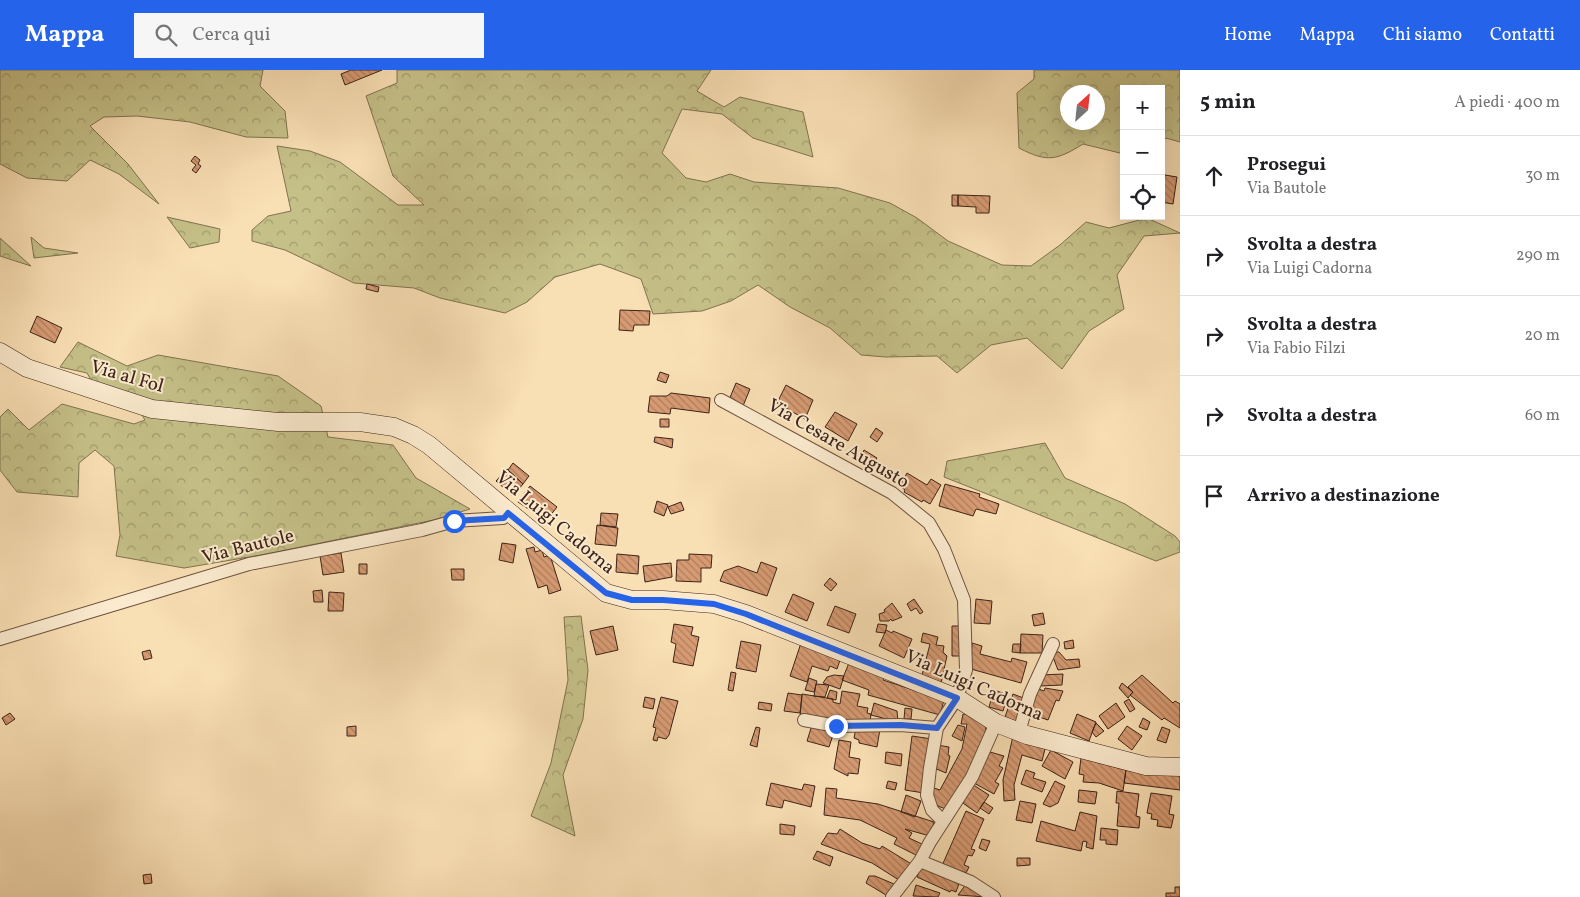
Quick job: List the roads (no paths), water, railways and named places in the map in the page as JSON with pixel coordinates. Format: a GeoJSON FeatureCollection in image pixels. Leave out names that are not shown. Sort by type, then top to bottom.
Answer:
{"type":"FeatureCollection","features":[{"type":"Feature","properties":{"kind":"street","name":"Via al Fol"},"geometry":{"type":"LineString","coordinates":[[0,352],[27,368],[152,409],[278,422]]}},
{"type":"Feature","properties":{"kind":"street","name":"Via Cesare Augusto"},"geometry":{"type":"LineString","coordinates":[[721,400],[892,493],[929,523],[944,549],[964,600],[966,670],[957,698],[937,728]]}},
{"type":"Feature","properties":{"kind":"street","name":"Via Luigi Cadorna"},"geometry":{"type":"LineString","coordinates":[[278,422],[360,422],[394,427],[413,435],[429,445],[606,593],[632,600],[663,600],[722,606],[957,698],[996,723],[1019,732],[1146,766],[1180,767]]}},
{"type":"Feature","properties":{"kind":"street","name":"Via Bautole"},"geometry":{"type":"LineString","coordinates":[[0,639],[249,564],[422,530],[454,521],[504,518],[508,513]]}},
{"type":"Feature","properties":{"kind":"street"},"geometry":{"type":"LineString","coordinates":[[1019,732],[1030,694],[1053,644]]}},
{"type":"Feature","properties":{"kind":"street"},"geometry":{"type":"LineString","coordinates":[[804,720],[836,726],[901,725],[937,728],[927,795],[932,810],[943,821]]}},
{"type":"Feature","properties":{"kind":"street"},"geometry":{"type":"LineString","coordinates":[[892,897],[920,861],[972,777],[996,723]]}},
{"type":"Feature","properties":{"kind":"street"},"geometry":{"type":"LineString","coordinates":[[920,861],[970,882],[994,897]]}}]}
